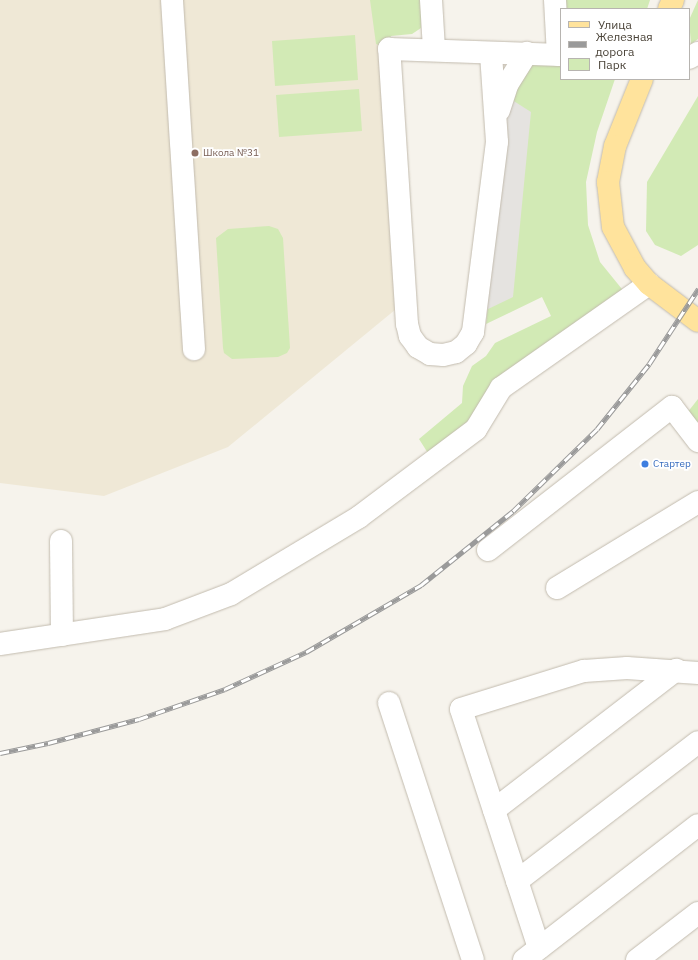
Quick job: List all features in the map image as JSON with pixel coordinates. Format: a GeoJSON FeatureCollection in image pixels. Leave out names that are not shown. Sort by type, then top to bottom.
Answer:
{"type":"FeatureCollection","features":[{"type":"Feature","properties":{"kind":"main road"},"geometry":{"type":"LineString","coordinates":[[644,81],[615,146],[608,182],[613,227],[618,240],[635,268],[649,284],[698,321]]}},
{"type":"Feature","properties":{"kind":"lane"},"geometry":{"type":"LineString","coordinates":[[172,0],[194,349]]}},
{"type":"Feature","properties":{"kind":"lane"},"geometry":{"type":"LineString","coordinates":[[431,0],[434,49]]}},
{"type":"Feature","properties":{"kind":"lane"},"geometry":{"type":"LineString","coordinates":[[526,53],[507,84],[500,102],[473,332],[466,344],[456,352],[443,355],[430,354],[418,347],[410,336],[407,324],[389,49],[434,49],[491,54],[526,53],[560,55],[555,0]]}},
{"type":"Feature","properties":{"kind":"lane"},"geometry":{"type":"LineString","coordinates":[[491,54],[496,133]]}},
{"type":"Feature","properties":{"kind":"lane"},"geometry":{"type":"LineString","coordinates":[[0,644],[165,619],[231,594],[359,517],[476,429],[501,388],[649,284]]}},
{"type":"Feature","properties":{"kind":"lane"},"geometry":{"type":"LineString","coordinates":[[488,550],[672,407],[698,441]]}},
{"type":"Feature","properties":{"kind":"lane"},"geometry":{"type":"LineString","coordinates":[[557,588],[698,502]]}},
{"type":"Feature","properties":{"kind":"lane"},"geometry":{"type":"LineString","coordinates":[[61,541],[62,635]]}},
{"type":"Feature","properties":{"kind":"lane"},"geometry":{"type":"LineString","coordinates":[[698,673],[676,670],[627,668],[584,671],[461,709],[517,881],[531,954],[698,825]]}},
{"type":"Feature","properties":{"kind":"lane"},"geometry":{"type":"LineString","coordinates":[[494,810],[676,670]]}},
{"type":"Feature","properties":{"kind":"lane"},"geometry":{"type":"LineString","coordinates":[[389,703],[473,960]]}},
{"type":"Feature","properties":{"kind":"lane"},"geometry":{"type":"LineString","coordinates":[[517,881],[698,742]]}},
{"type":"Feature","properties":{"kind":"lane"},"geometry":{"type":"LineString","coordinates":[[637,960],[698,913]]}},
{"type":"Feature","properties":{"kind":"shaded area","name":"Школа №31"},"geometry":{"type":"Polygon","coordinates":[[[0,0],[378,0],[401,305],[228,447],[104,496],[0,483],[0,0]]]}},
{"type":"Feature","properties":{"kind":"shaded area"},"geometry":{"type":"Polygon","coordinates":[[[509,98],[531,112],[513,297],[486,310],[509,98]]]}},
{"type":"Feature","properties":{"kind":"green space"},"geometry":{"type":"Polygon","coordinates":[[[370,0],[421,0],[421,28],[412,34],[391,36],[389,44],[384,47],[376,44],[370,0]]]}},
{"type":"Feature","properties":{"kind":"green space"},"geometry":{"type":"Polygon","coordinates":[[[558,0],[650,0],[647,8],[561,8],[558,0]]]}},
{"type":"Feature","properties":{"kind":"green space"},"geometry":{"type":"Polygon","coordinates":[[[698,0],[698,39],[691,44],[690,32],[690,18],[698,0]]]}},
{"type":"Feature","properties":{"kind":"green space"},"geometry":{"type":"Polygon","coordinates":[[[355,35],[358,80],[275,86],[272,41],[355,35]]]}},
{"type":"Feature","properties":{"kind":"green space"},"geometry":{"type":"Polygon","coordinates":[[[529,57],[560,62],[560,80],[615,80],[597,132],[586,182],[588,225],[600,262],[626,294],[499,385],[473,428],[431,458],[419,439],[462,403],[463,386],[472,366],[486,356],[495,343],[551,316],[542,297],[486,324],[509,98],[529,57]]]}},
{"type":"Feature","properties":{"kind":"green space"},"geometry":{"type":"Polygon","coordinates":[[[359,89],[362,131],[279,137],[276,95],[359,89]]]}},
{"type":"Feature","properties":{"kind":"green space"},"geometry":{"type":"Polygon","coordinates":[[[698,96],[698,245],[681,256],[655,245],[646,231],[647,182],[698,96]]]}},
{"type":"Feature","properties":{"kind":"green space"},"geometry":{"type":"Polygon","coordinates":[[[269,226],[278,229],[283,238],[290,348],[287,353],[278,357],[232,359],[224,353],[223,348],[216,238],[228,229],[269,226]]]}},
{"type":"Feature","properties":{"kind":"green space"},"geometry":{"type":"Polygon","coordinates":[[[698,399],[698,432],[687,413],[698,399]]]}},
{"type":"Feature","properties":{"kind":"railway"},"geometry":{"type":"LineString","coordinates":[[0,753],[48,743],[139,719],[225,689],[306,652],[421,585],[513,511],[597,429],[649,364],[698,289]]}},
{"type":"Feature","properties":{"kind":"place","name":"Школа №31"},"geometry":{"type":"Point","coordinates":[195,153]}},
{"type":"Feature","properties":{"kind":"place","name":"Стартер"},"geometry":{"type":"Point","coordinates":[645,464]}}]}
